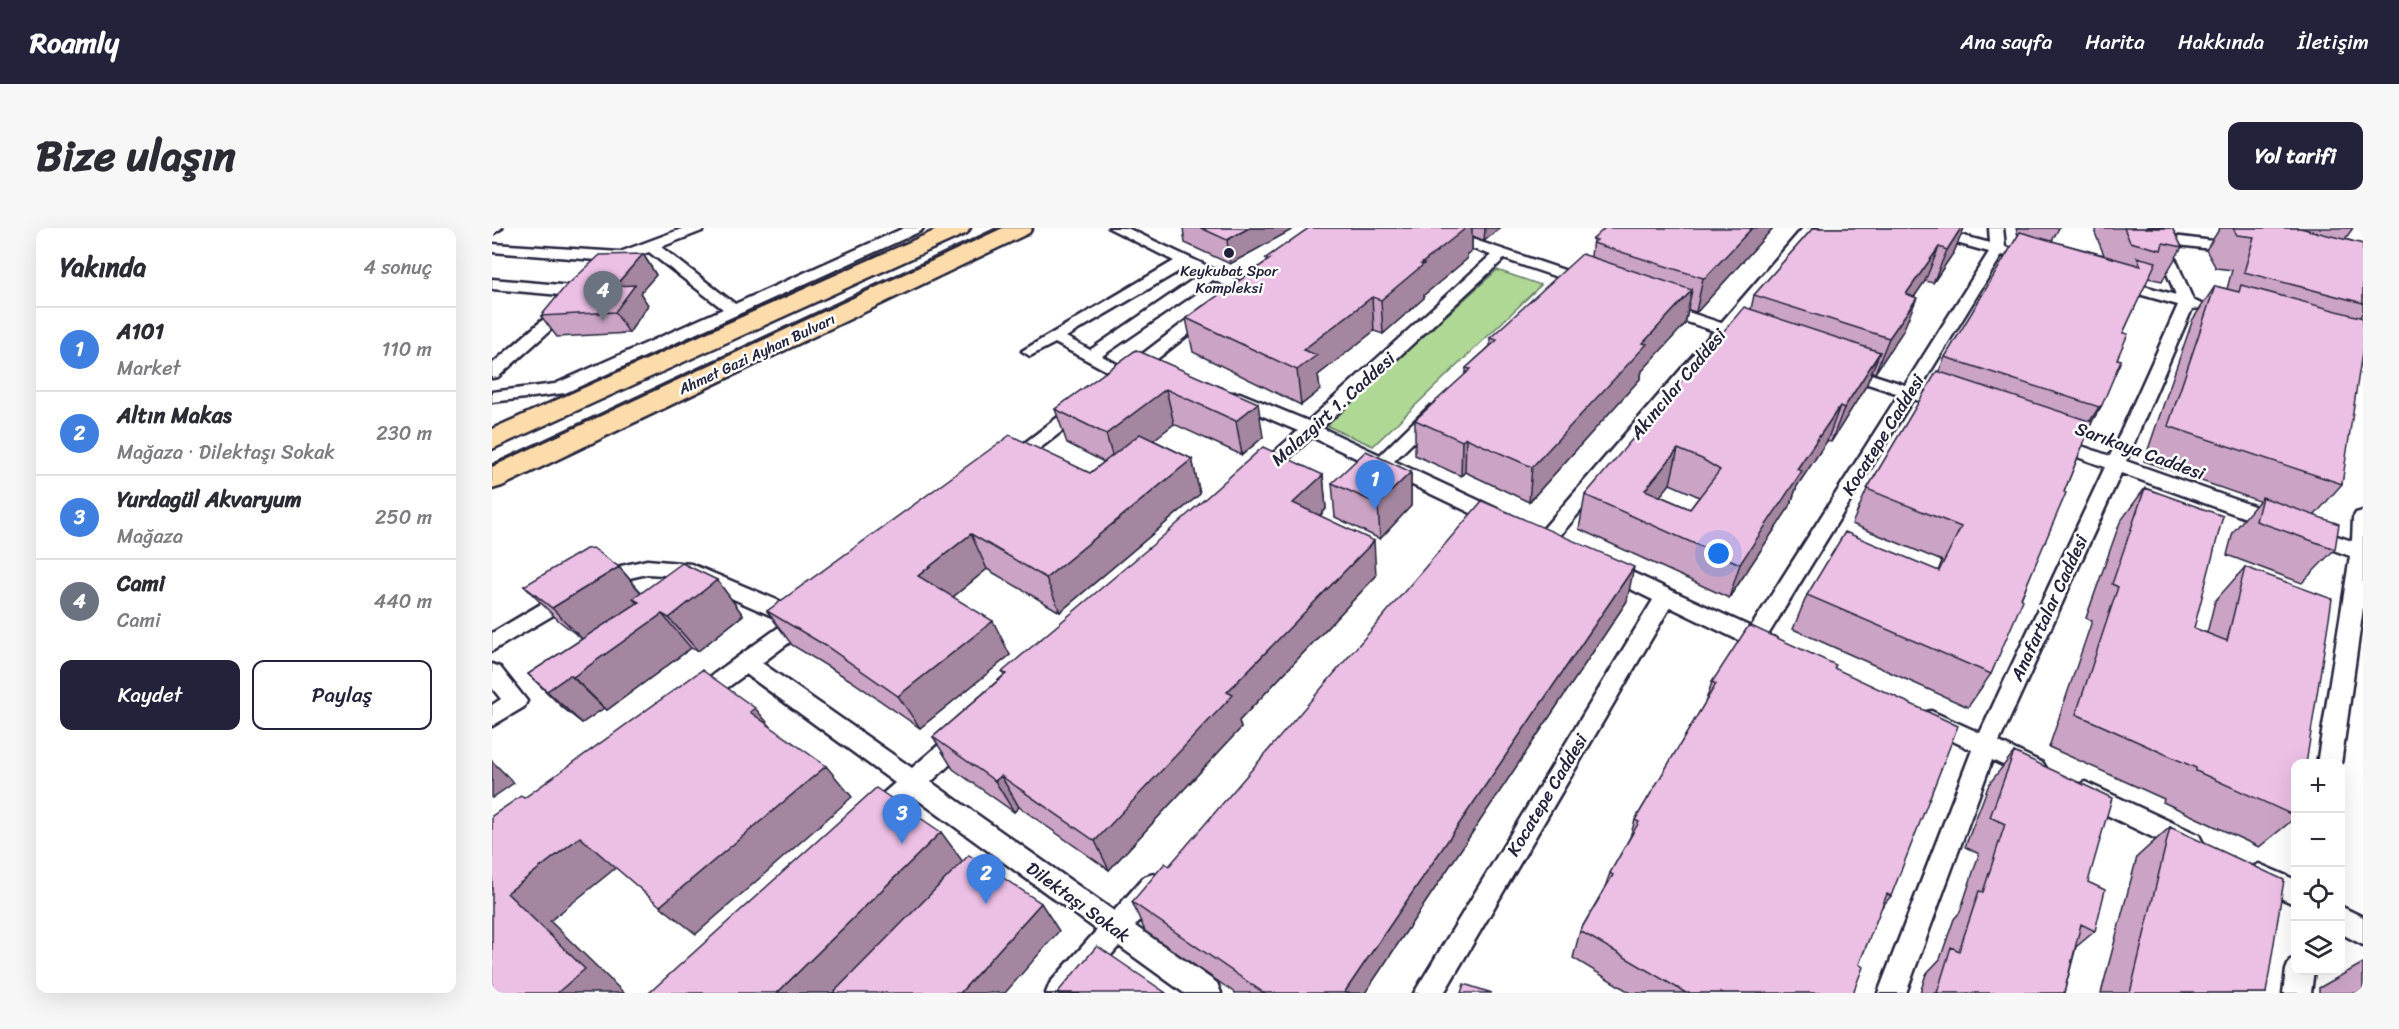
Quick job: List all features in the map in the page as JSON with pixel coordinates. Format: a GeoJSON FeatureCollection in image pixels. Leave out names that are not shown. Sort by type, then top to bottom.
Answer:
{"type":"FeatureCollection","features":[{"type":"Feature","properties":{"kind":"main road","name":"Ahmet Gazi Ayhan Bulvarı"},"geometry":{"type":"LineString","coordinates":[[492,440],[570,395],[959,228]]}},
{"type":"Feature","properties":{"kind":"main road","name":"Ahmet Gazi Ayhan Bulvarı"},"geometry":{"type":"LineString","coordinates":[[492,479],[1021,228]]}},
{"type":"Feature","properties":{"kind":"street"},"geometry":{"type":"LineString","coordinates":[[492,373],[622,257],[697,228]]}},
{"type":"Feature","properties":{"kind":"street"},"geometry":{"type":"LineString","coordinates":[[492,398],[570,395],[734,310],[916,228]]}},
{"type":"Feature","properties":{"kind":"street"},"geometry":{"type":"LineString","coordinates":[[1116,228],[1240,287]]}},
{"type":"Feature","properties":{"kind":"street"},"geometry":{"type":"LineString","coordinates":[[1425,228],[1604,288]]}},
{"type":"Feature","properties":{"kind":"street","name":"Akıncılar Caddesi"},"geometry":{"type":"LineString","coordinates":[[1530,532],[1725,330],[1811,228]]}},
{"type":"Feature","properties":{"kind":"street"},"geometry":{"type":"LineString","coordinates":[[1918,228],[2020,256]]}},
{"type":"Feature","properties":{"kind":"street"},"geometry":{"type":"LineString","coordinates":[[1996,228],[1998,250]]}},
{"type":"Feature","properties":{"kind":"street"},"geometry":{"type":"LineString","coordinates":[[2158,233],[2248,249]]}},
{"type":"Feature","properties":{"kind":"street"},"geometry":{"type":"LineString","coordinates":[[2158,233],[2187,303]]}},
{"type":"Feature","properties":{"kind":"street"},"geometry":{"type":"LineString","coordinates":[[651,246],[734,310]]}},
{"type":"Feature","properties":{"kind":"street"},"geometry":{"type":"LineString","coordinates":[[492,249],[622,257]]}},
{"type":"Feature","properties":{"kind":"street","name":"Kocatepe Caddesi"},"geometry":{"type":"LineString","coordinates":[[1755,638],[1998,250]]}},
{"type":"Feature","properties":{"kind":"street","name":"Malazgirt 1. Caddesi"},"geometry":{"type":"LineString","coordinates":[[1249,485],[1312,430],[1502,253]]}},
{"type":"Feature","properties":{"kind":"street"},"geometry":{"type":"LineString","coordinates":[[1554,293],[1587,260]]}},
{"type":"Feature","properties":{"kind":"street"},"geometry":{"type":"LineString","coordinates":[[1030,351],[1184,262]]}},
{"type":"Feature","properties":{"kind":"street"},"geometry":{"type":"LineString","coordinates":[[1092,356],[1211,274]]}},
{"type":"Feature","properties":{"kind":"street"},"geometry":{"type":"LineString","coordinates":[[992,476],[1259,274]]}},
{"type":"Feature","properties":{"kind":"street"},"geometry":{"type":"LineString","coordinates":[[2098,278],[2209,309]]}},
{"type":"Feature","properties":{"kind":"street"},"geometry":{"type":"LineString","coordinates":[[492,284],[583,292]]}},
{"type":"Feature","properties":{"kind":"street"},"geometry":{"type":"LineString","coordinates":[[1648,303],[1768,344]]}},
{"type":"Feature","properties":{"kind":"street","name":"Anafartalar Caddesi"},"geometry":{"type":"LineString","coordinates":[[1892,993],[1985,746],[2187,303]]}},
{"type":"Feature","properties":{"kind":"street"},"geometry":{"type":"LineString","coordinates":[[1055,337],[1124,375]]}},
{"type":"Feature","properties":{"kind":"street"},"geometry":{"type":"LineString","coordinates":[[1145,359],[1166,368]]}},
{"type":"Feature","properties":{"kind":"street"},"geometry":{"type":"LineString","coordinates":[[1823,363],[1964,411]]}},
{"type":"Feature","properties":{"kind":"street"},"geometry":{"type":"LineString","coordinates":[[1218,390],[1312,430],[1566,549]]}},
{"type":"Feature","properties":{"kind":"street"},"geometry":{"type":"LineString","coordinates":[[1382,463],[1448,398]]}},
{"type":"Feature","properties":{"kind":"street","name":"Sarıkaya Caddesi"},"geometry":{"type":"LineString","coordinates":[[2040,437],[2362,553]]}},
{"type":"Feature","properties":{"kind":"street"},"geometry":{"type":"LineString","coordinates":[[1464,527],[1480,509]]}},
{"type":"Feature","properties":{"kind":"street"},"geometry":{"type":"LineString","coordinates":[[2331,759],[2362,553],[2363,518]]}},
{"type":"Feature","properties":{"kind":"street"},"geometry":{"type":"LineString","coordinates":[[1586,558],[1787,653]]}},
{"type":"Feature","properties":{"kind":"street"},"geometry":{"type":"LineString","coordinates":[[492,643],[602,577],[647,567],[684,569],[804,620]]}},
{"type":"Feature","properties":{"kind":"street","name":"Kocatepe Caddesi"},"geometry":{"type":"LineString","coordinates":[[1428,993],[1666,596]]}},
{"type":"Feature","properties":{"kind":"street"},"geometry":{"type":"LineString","coordinates":[[680,711],[823,606]]}},
{"type":"Feature","properties":{"kind":"street","name":"Dilektaşı Sokak"},"geometry":{"type":"LineString","coordinates":[[746,663],[1115,930],[1207,993]]}},
{"type":"Feature","properties":{"kind":"street"},"geometry":{"type":"LineString","coordinates":[[492,673],[516,701],[492,717]]}},
{"type":"Feature","properties":{"kind":"street"},"geometry":{"type":"LineString","coordinates":[[1912,712],[2049,776]]}},
{"type":"Feature","properties":{"kind":"street"},"geometry":{"type":"LineString","coordinates":[[860,830],[982,720]]}},
{"type":"Feature","properties":{"kind":"street"},"geometry":{"type":"LineString","coordinates":[[2071,787],[2210,852]]}},
{"type":"Feature","properties":{"kind":"street"},"geometry":{"type":"LineString","coordinates":[[1060,993],[1169,867]]}},
{"type":"Feature","properties":{"kind":"street"},"geometry":{"type":"LineString","coordinates":[[2242,868],[2291,891]]}},
{"type":"Feature","properties":{"kind":"street"},"geometry":{"type":"LineString","coordinates":[[2345,921],[2363,932]]}},
{"type":"Feature","properties":{"kind":"street"},"geometry":{"type":"LineString","coordinates":[[2297,993],[2299,975]]}},
{"type":"Feature","properties":{"kind":"green space"},"geometry":{"type":"Polygon","coordinates":[[[1497,270],[1541,285],[1373,446],[1325,425],[1497,270]]]}},
{"type":"Feature","properties":{"kind":"building"},"geometry":{"type":"Polygon","coordinates":[[[1201,228],[1249,228],[1227,240],[1201,228]]]}},
{"type":"Feature","properties":{"kind":"building"},"geometry":{"type":"Polygon","coordinates":[[[1309,228],[1466,228],[1381,300],[1372,297],[1303,350],[1317,355],[1297,370],[1186,318],[1270,259],[1266,258],[1309,228]]]}},
{"type":"Feature","properties":{"kind":"building"},"geometry":{"type":"Polygon","coordinates":[[[1605,228],[1752,228],[1703,278],[1593,243],[1597,240],[1593,239],[1605,228]]]}},
{"type":"Feature","properties":{"kind":"building"},"geometry":{"type":"Polygon","coordinates":[[[1813,228],[1961,228],[1947,250],[1939,247],[1906,294],[1917,298],[1889,338],[1754,295],[1813,228]]]}},
{"type":"Feature","properties":{"kind":"building"},"geometry":{"type":"Polygon","coordinates":[[[2124,228],[2172,228],[2182,247],[2163,243],[2161,250],[2130,242],[2124,228]]]}},
{"type":"Feature","properties":{"kind":"building"},"geometry":{"type":"Polygon","coordinates":[[[2233,228],[2300,228],[2363,244],[2363,303],[2244,272],[2254,237],[2237,235],[2233,228]]]}},
{"type":"Feature","properties":{"kind":"building"},"geometry":{"type":"Polygon","coordinates":[[[2020,232],[2141,266],[2137,257],[2156,262],[2123,333],[2128,334],[2117,359],[2121,360],[2102,405],[2099,407],[1945,357],[2020,232]]]}},
{"type":"Feature","properties":{"kind":"building"},"geometry":{"type":"Polygon","coordinates":[[[643,254],[615,286],[635,285],[615,312],[541,316],[564,288],[600,255],[643,254]]]}},
{"type":"Feature","properties":{"kind":"building"},"geometry":{"type":"Polygon","coordinates":[[[1582,254],[1692,290],[1643,343],[1647,344],[1532,467],[1466,438],[1462,441],[1415,420],[1471,369],[1466,368],[1497,340],[1490,338],[1582,254]]]}},
{"type":"Feature","properties":{"kind":"building"},"geometry":{"type":"Polygon","coordinates":[[[2241,285],[2363,318],[2363,346],[2342,484],[2168,426],[2215,286],[2239,292],[2241,285]]]}},
{"type":"Feature","properties":{"kind":"building"},"geometry":{"type":"Polygon","coordinates":[[[1744,307],[1880,352],[1844,408],[1840,406],[1797,469],[1802,471],[1740,564],[1585,495],[1744,307]],[[1678,449],[1645,490],[1690,509],[1720,470],[1678,449]]]}},
{"type":"Feature","properties":{"kind":"building"},"geometry":{"type":"Polygon","coordinates":[[[1136,350],[1258,403],[1236,421],[1166,389],[1106,434],[1055,409],[1136,350]]]}},
{"type":"Feature","properties":{"kind":"building"},"geometry":{"type":"Polygon","coordinates":[[[1937,371],[2092,422],[2064,492],[2066,493],[1991,674],[1807,595],[1845,532],[1939,571],[1961,527],[1867,489],[1937,371]]]}},
{"type":"Feature","properties":{"kind":"building"},"geometry":{"type":"Polygon","coordinates":[[[1140,434],[1192,459],[1046,578],[971,534],[918,576],[993,621],[898,696],[826,646],[767,611],[1010,435],[1090,473],[1140,434]]]}},
{"type":"Feature","properties":{"kind":"building"},"geometry":{"type":"Polygon","coordinates":[[[1263,447],[1323,475],[1293,503],[1374,541],[1227,692],[1233,695],[1095,841],[1001,776],[995,781],[933,737],[1006,674],[1002,672],[1169,531],[1263,447]]]}},
{"type":"Feature","properties":{"kind":"building"},"geometry":{"type":"Polygon","coordinates":[[[1366,451],[1411,472],[1378,504],[1332,483],[1366,451]]]}},
{"type":"Feature","properties":{"kind":"building"},"geometry":{"type":"Polygon","coordinates":[[[2145,488],[2223,516],[2194,628],[2227,641],[2245,567],[2332,599],[2307,759],[2291,759],[2291,814],[2076,714],[2118,587],[2112,584],[2145,488]]]}},
{"type":"Feature","properties":{"kind":"building"},"geometry":{"type":"Polygon","coordinates":[[[2262,497],[2339,524],[2335,549],[2256,521],[2262,497]]]}},
{"type":"Feature","properties":{"kind":"building"},"geometry":{"type":"Polygon","coordinates":[[[1482,501],[1634,567],[1344,993],[1264,993],[1132,902],[1165,863],[1169,866],[1482,501]]]}},
{"type":"Feature","properties":{"kind":"building"},"geometry":{"type":"Polygon","coordinates":[[[593,548],[619,567],[552,608],[524,586],[586,549],[593,548]]]}},
{"type":"Feature","properties":{"kind":"building"},"geometry":{"type":"Polygon","coordinates":[[[682,563],[717,580],[669,618],[662,614],[573,677],[570,675],[547,691],[528,674],[639,602],[633,599],[682,563]]]}},
{"type":"Feature","properties":{"kind":"building"},"geometry":{"type":"Polygon","coordinates":[[[1749,625],[1836,665],[1834,668],[1958,726],[1891,896],[1887,894],[1859,964],[1863,967],[1853,993],[1686,993],[1580,931],[1613,875],[1610,873],[1639,822],[1635,820],[1716,684],[1712,682],[1749,625]]]}},
{"type":"Feature","properties":{"kind":"building"},"geometry":{"type":"Polygon","coordinates":[[[702,670],[755,708],[750,712],[826,766],[660,906],[580,837],[507,893],[585,969],[557,993],[492,993],[492,816],[521,796],[524,798],[702,670]]]}},
{"type":"Feature","properties":{"kind":"building"},"geometry":{"type":"Polygon","coordinates":[[[2014,752],[2112,798],[2088,882],[2105,890],[2095,931],[2081,924],[2064,993],[1937,993],[1951,947],[1959,951],[1979,891],[1983,892],[2005,824],[1990,817],[2014,752]]]}},
{"type":"Feature","properties":{"kind":"building"},"geometry":{"type":"Polygon","coordinates":[[[876,788],[941,832],[777,993],[649,993],[876,788]]]}},
{"type":"Feature","properties":{"kind":"building"},"geometry":{"type":"Polygon","coordinates":[[[2170,827],[2284,880],[2266,993],[2130,993],[2170,827]]]}},
{"type":"Feature","properties":{"kind":"building"},"geometry":{"type":"Polygon","coordinates":[[[969,855],[1041,903],[960,993],[833,993],[969,855]]]}},
{"type":"Feature","properties":{"kind":"building"},"geometry":{"type":"Polygon","coordinates":[[[1097,946],[1166,993],[1057,993],[1097,946]]]}},
{"type":"Feature","properties":{"kind":"building"},"geometry":{"type":"Polygon","coordinates":[[[1464,984],[1492,993],[1461,993],[1464,984]]]}},
{"type":"Feature","properties":{"kind":"tram line"},"geometry":{"type":"LineString","coordinates":[[492,464],[996,228]]}},
{"type":"Feature","properties":{"kind":"place","name":"Keykubat Spor Kompleksi"},"geometry":{"type":"Point","coordinates":[1229,253]}},
{"type":"Feature","properties":{"kind":"place","name":"Cami"},"geometry":{"type":"Point","coordinates":[603,321]}},
{"type":"Feature","properties":{"kind":"place","name":"A101"},"geometry":{"type":"Point","coordinates":[1375,510]}},
{"type":"Feature","properties":{"kind":"place","name":"Yurdagül Akvaryum"},"geometry":{"type":"Point","coordinates":[902,844]}},
{"type":"Feature","properties":{"kind":"place","name":"Altın Makas"},"geometry":{"type":"Point","coordinates":[986,904]}}]}
